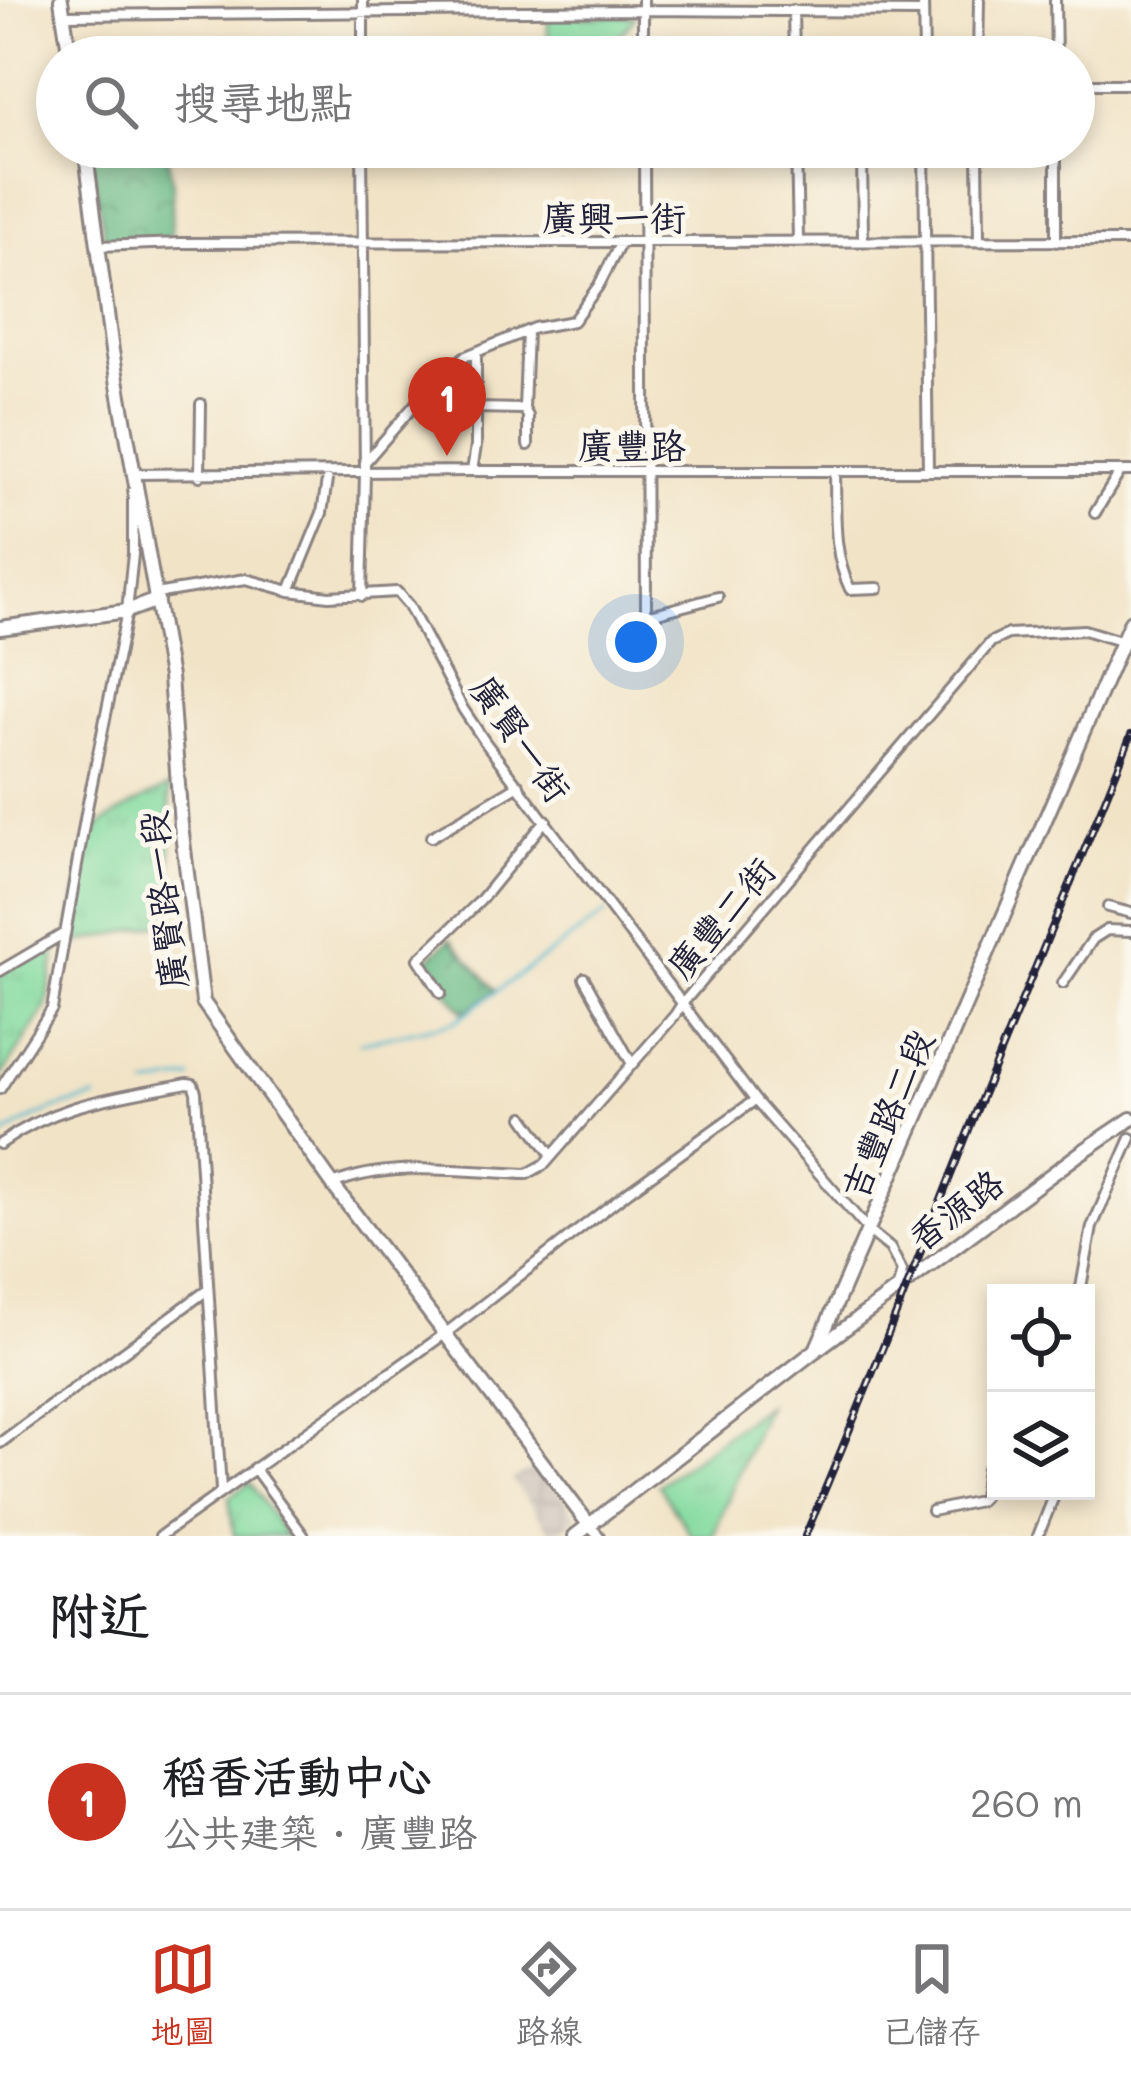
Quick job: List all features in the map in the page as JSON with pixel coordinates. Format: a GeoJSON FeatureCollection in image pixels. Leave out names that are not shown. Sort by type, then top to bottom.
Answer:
{"type":"FeatureCollection","features":[{"type":"Feature","properties":{"kind":"street"},"geometry":{"type":"LineString","coordinates":[[61,0],[66,36]]}},
{"type":"Feature","properties":{"kind":"street"},"geometry":{"type":"LineString","coordinates":[[362,0],[362,36]]}},
{"type":"Feature","properties":{"kind":"street"},"geometry":{"type":"LineString","coordinates":[[923,0],[924,36]]}},
{"type":"Feature","properties":{"kind":"street"},"geometry":{"type":"LineString","coordinates":[[978,36],[979,0]]}},
{"type":"Feature","properties":{"kind":"street"},"geometry":{"type":"LineString","coordinates":[[1055,0],[1056,36]]}},
{"type":"Feature","properties":{"kind":"street"},"geometry":{"type":"LineString","coordinates":[[63,15],[643,5],[923,12]]}},
{"type":"Feature","properties":{"kind":"street"},"geometry":{"type":"LineString","coordinates":[[643,5],[643,36]]}},
{"type":"Feature","properties":{"kind":"street"},"geometry":{"type":"LineString","coordinates":[[794,10],[794,36]]}},
{"type":"Feature","properties":{"kind":"street"},"geometry":{"type":"LineString","coordinates":[[1095,84],[1131,83]]}},
{"type":"Feature","properties":{"kind":"street","name":"廣賢路一段"},"geometry":{"type":"LineString","coordinates":[[88,168],[112,351],[172,693],[181,825],[203,1002],[333,1184],[595,1531]]}},
{"type":"Feature","properties":{"kind":"street"},"geometry":{"type":"LineString","coordinates":[[0,628],[127,611],[156,597],[246,579],[290,591],[362,596],[362,168]]}},
{"type":"Feature","properties":{"kind":"street"},"geometry":{"type":"LineString","coordinates":[[644,168],[647,614],[718,597]]}},
{"type":"Feature","properties":{"kind":"street"},"geometry":{"type":"LineString","coordinates":[[796,168],[798,240]]}},
{"type":"Feature","properties":{"kind":"street"},"geometry":{"type":"LineString","coordinates":[[862,168],[863,241]]}},
{"type":"Feature","properties":{"kind":"street"},"geometry":{"type":"LineString","coordinates":[[924,168],[928,470]]}},
{"type":"Feature","properties":{"kind":"street"},"geometry":{"type":"LineString","coordinates":[[978,168],[979,242]]}},
{"type":"Feature","properties":{"kind":"street"},"geometry":{"type":"LineString","coordinates":[[1056,168],[1056,242]]}},
{"type":"Feature","properties":{"kind":"street","name":"廣興一街"},"geometry":{"type":"LineString","coordinates":[[98,246],[181,242],[1131,242]]}},
{"type":"Feature","properties":{"kind":"street"},"geometry":{"type":"LineString","coordinates":[[365,462],[436,380],[464,357],[527,331],[573,321],[599,286],[620,244]]}},
{"type":"Feature","properties":{"kind":"street"},"geometry":{"type":"LineString","coordinates":[[527,331],[524,409],[529,416],[528,446]]}},
{"type":"Feature","properties":{"kind":"street"},"geometry":{"type":"LineString","coordinates":[[472,471],[476,352]]}},
{"type":"Feature","properties":{"kind":"street"},"geometry":{"type":"LineString","coordinates":[[200,476],[201,404]]}},
{"type":"Feature","properties":{"kind":"street"},"geometry":{"type":"LineString","coordinates":[[475,408],[524,409]]}},
{"type":"Feature","properties":{"kind":"street","name":"廣豐路"},"geometry":{"type":"LineString","coordinates":[[134,479],[472,471],[1126,471]]}},
{"type":"Feature","properties":{"kind":"street"},"geometry":{"type":"LineString","coordinates":[[835,471],[838,552],[844,575],[850,589],[878,588]]}},
{"type":"Feature","properties":{"kind":"street"},"geometry":{"type":"LineString","coordinates":[[1095,513],[1126,471]]}},
{"type":"Feature","properties":{"kind":"street"},"geometry":{"type":"LineString","coordinates":[[290,591],[322,513],[328,473]]}},
{"type":"Feature","properties":{"kind":"street"},"geometry":{"type":"LineString","coordinates":[[0,1089],[52,1010],[127,611],[134,479]]}},
{"type":"Feature","properties":{"kind":"street","name":"廣賢一街"},"geometry":{"type":"LineString","coordinates":[[362,596],[400,594],[470,720],[682,1004],[755,1100],[869,1231],[890,1248],[902,1271],[898,1288]]}},
{"type":"Feature","properties":{"kind":"street","name":"吉豐路二段"},"geometry":{"type":"LineString","coordinates":[[575,1536],[595,1531],[816,1350],[1131,621]]}},
{"type":"Feature","properties":{"kind":"street","name":"廣豐二街"},"geometry":{"type":"LineString","coordinates":[[552,1156],[991,642],[1008,634],[1084,630],[1120,641]]}},
{"type":"Feature","properties":{"kind":"street"},"geometry":{"type":"LineString","coordinates":[[431,837],[519,785]]}},
{"type":"Feature","properties":{"kind":"street"},"geometry":{"type":"LineString","coordinates":[[441,993],[419,959],[480,901],[546,820]]}},
{"type":"Feature","properties":{"kind":"street"},"geometry":{"type":"LineString","coordinates":[[1108,907],[1131,914]]}},
{"type":"Feature","properties":{"kind":"street"},"geometry":{"type":"LineString","coordinates":[[1063,983],[1093,939],[1107,930],[1131,931]]}},
{"type":"Feature","properties":{"kind":"street"},"geometry":{"type":"LineString","coordinates":[[0,971],[64,933]]}},
{"type":"Feature","properties":{"kind":"street"},"geometry":{"type":"LineString","coordinates":[[584,978],[632,1064]]}},
{"type":"Feature","properties":{"kind":"street"},"geometry":{"type":"LineString","coordinates":[[0,1144],[72,1106],[194,1084],[221,1490]]}},
{"type":"Feature","properties":{"kind":"street"},"geometry":{"type":"LineString","coordinates":[[160,1536],[446,1333],[755,1100]]}},
{"type":"Feature","properties":{"kind":"street"},"geometry":{"type":"LineString","coordinates":[[333,1184],[389,1170],[527,1174],[552,1156],[524,1117]]}},
{"type":"Feature","properties":{"kind":"street","name":"香源路"},"geometry":{"type":"LineString","coordinates":[[816,1350],[1131,1119]]}},
{"type":"Feature","properties":{"kind":"street"},"geometry":{"type":"LineString","coordinates":[[1082,1284],[1092,1227],[1131,1138]]}},
{"type":"Feature","properties":{"kind":"street"},"geometry":{"type":"LineString","coordinates":[[0,1443],[207,1290]]}},
{"type":"Feature","properties":{"kind":"street"},"geometry":{"type":"LineString","coordinates":[[254,1468],[304,1536]]}},
{"type":"Feature","properties":{"kind":"street"},"geometry":{"type":"LineString","coordinates":[[932,1510],[979,1501],[987,1469]]}},
{"type":"Feature","properties":{"kind":"street"},"geometry":{"type":"LineString","coordinates":[[1038,1536],[1052,1500]]}},
{"type":"Feature","properties":{"kind":"shaded area"},"geometry":{"type":"Polygon","coordinates":[[[543,1466],[578,1517],[553,1535],[512,1480],[543,1466]]]}},
{"type":"Feature","properties":{"kind":"green space"},"geometry":{"type":"Polygon","coordinates":[[[548,16],[636,16],[619,36],[548,36],[548,16]]]}},
{"type":"Feature","properties":{"kind":"green space"},"geometry":{"type":"Polygon","coordinates":[[[93,168],[170,168],[171,238],[105,240],[93,168]]]}},
{"type":"Feature","properties":{"kind":"green space"},"geometry":{"type":"Polygon","coordinates":[[[169,787],[173,921],[68,945],[82,868],[94,832],[169,787]]]}},
{"type":"Feature","properties":{"kind":"green space"},"geometry":{"type":"Polygon","coordinates":[[[450,939],[496,990],[464,1013],[424,963],[450,939]]]}},
{"type":"Feature","properties":{"kind":"green space"},"geometry":{"type":"Polygon","coordinates":[[[57,941],[47,1007],[0,1079],[0,973],[57,941]]]}},
{"type":"Feature","properties":{"kind":"green space"},"geometry":{"type":"Polygon","coordinates":[[[766,1405],[713,1536],[692,1536],[658,1485],[766,1405]]]}},
{"type":"Feature","properties":{"kind":"green space"},"geometry":{"type":"Polygon","coordinates":[[[250,1483],[286,1536],[234,1536],[229,1497],[250,1483]]]}},
{"type":"Feature","properties":{"kind":"waterway"},"geometry":{"type":"LineString","coordinates":[[360,1043],[454,1022],[606,913]]}},
{"type":"Feature","properties":{"kind":"waterway"},"geometry":{"type":"LineString","coordinates":[[147,1087],[191,1078]]}},
{"type":"Feature","properties":{"kind":"waterway"},"geometry":{"type":"LineString","coordinates":[[0,1139],[46,1112],[96,1098]]}},
{"type":"Feature","properties":{"kind":"railway"},"geometry":{"type":"LineString","coordinates":[[805,1536],[1131,735]]}},
{"type":"Feature","properties":{"kind":"place","name":"稻香活動中心"},"geometry":{"type":"Point","coordinates":[447,456]}}]}
